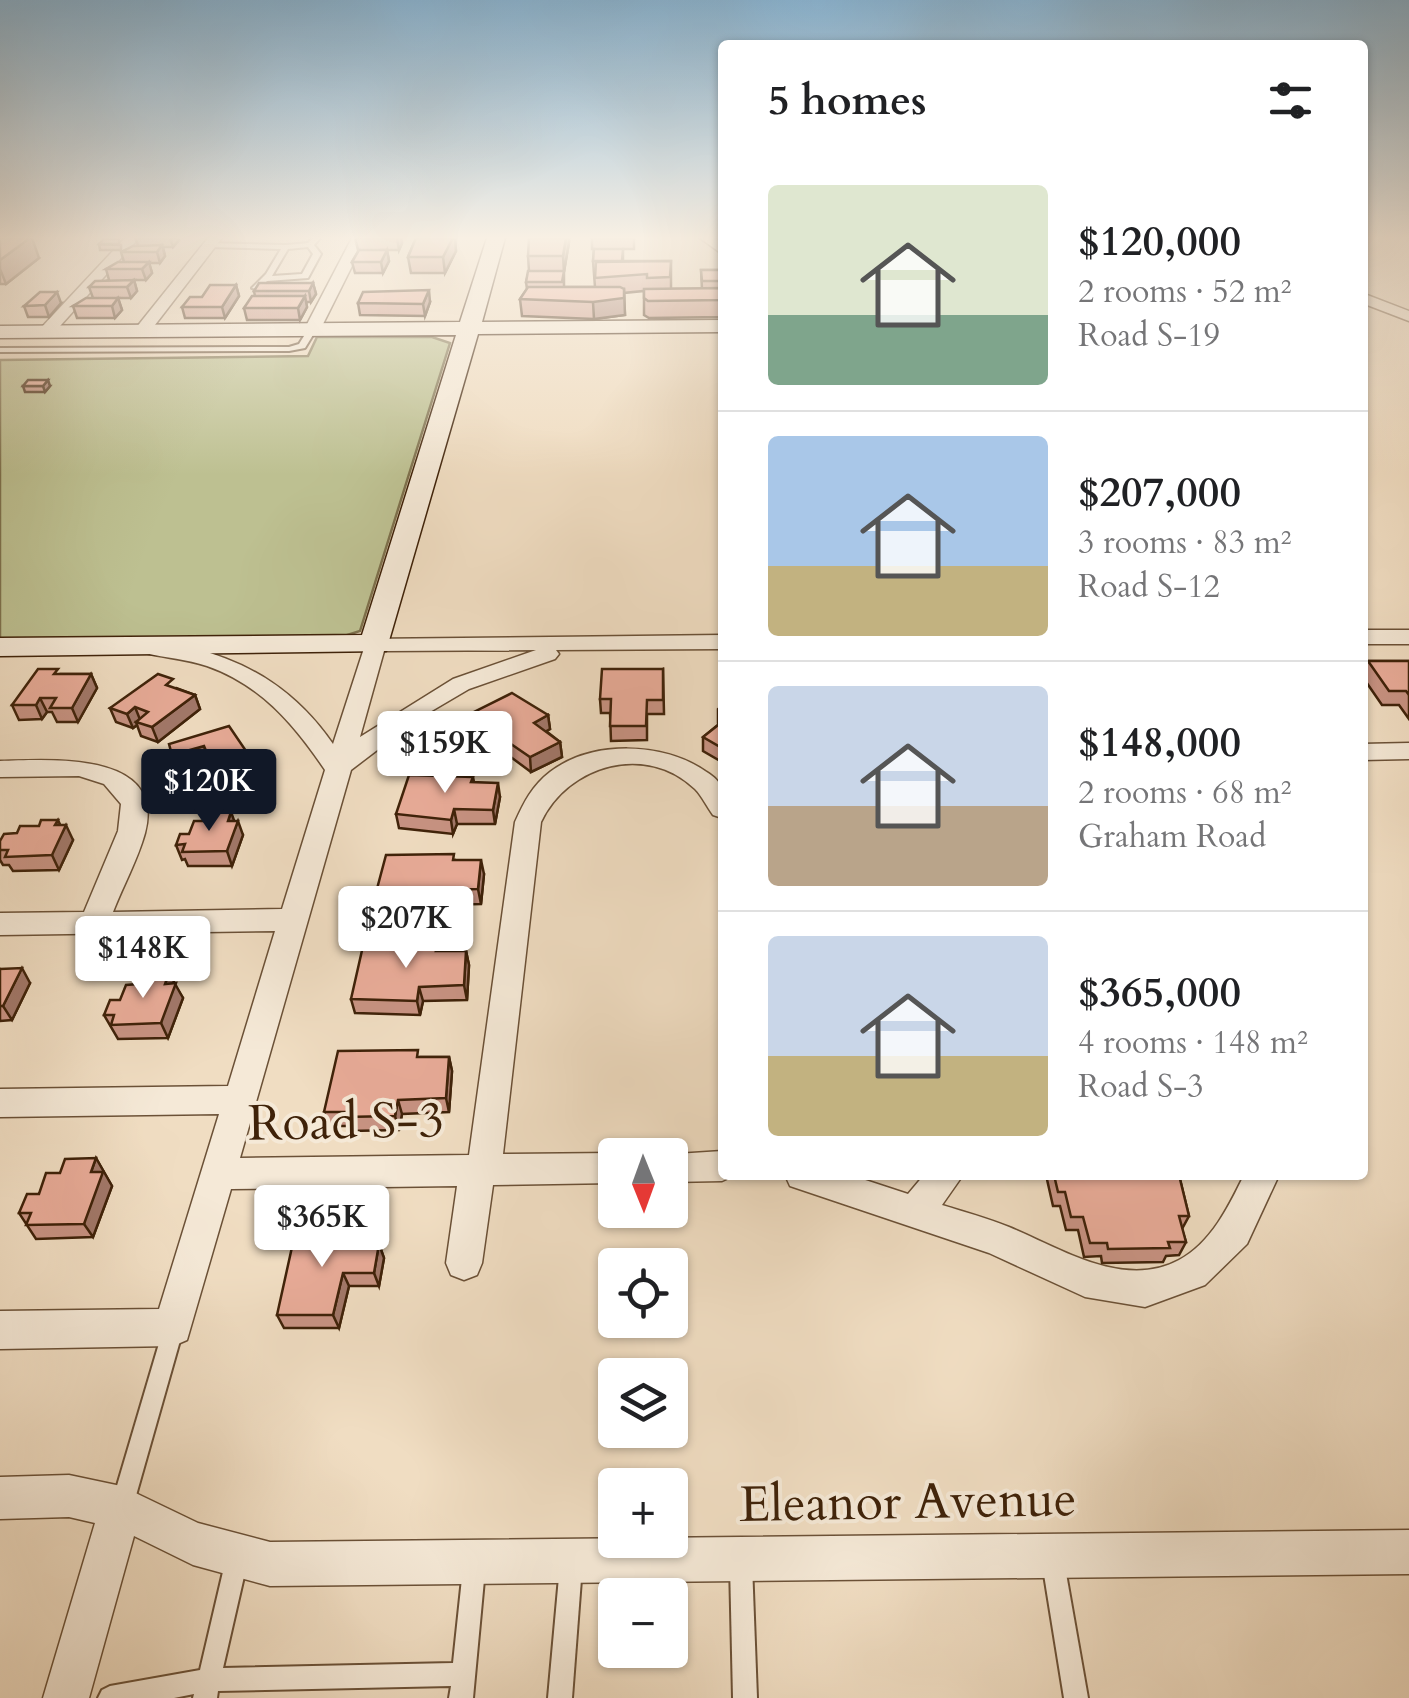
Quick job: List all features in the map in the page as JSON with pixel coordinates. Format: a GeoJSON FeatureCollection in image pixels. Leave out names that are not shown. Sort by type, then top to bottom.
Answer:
{"type":"FeatureCollection","features":[{"type":"Feature","properties":{"kind":"street"},"geometry":{"type":"LineString","coordinates":[[46,332],[60,317]]}},
{"type":"Feature","properties":{"kind":"street"},"geometry":{"type":"LineString","coordinates":[[142,331],[153,317]]}},
{"type":"Feature","properties":{"kind":"street"},"geometry":{"type":"LineString","coordinates":[[312,330],[316,317]]}},
{"type":"Feature","properties":{"kind":"street"},"geometry":{"type":"LineString","coordinates":[[0,1330],[173,1328],[472,317]]}},
{"type":"Feature","properties":{"kind":"street"},"geometry":{"type":"LineString","coordinates":[[0,332],[718,326]]}},
{"type":"Feature","properties":{"kind":"street"},"geometry":{"type":"LineString","coordinates":[[1368,637],[1409,636]]}},
{"type":"Feature","properties":{"kind":"street"},"geometry":{"type":"LineString","coordinates":[[0,647],[718,642]]}},
{"type":"Feature","properties":{"kind":"street"},"geometry":{"type":"LineString","coordinates":[[337,768],[416,707],[460,682],[534,657],[618,643]]}},
{"type":"Feature","properties":{"kind":"street"},"geometry":{"type":"LineString","coordinates":[[662,643],[718,651]]}},
{"type":"Feature","properties":{"kind":"street"},"geometry":{"type":"LineString","coordinates":[[131,646],[206,658],[266,685],[288,702],[337,768]]}},
{"type":"Feature","properties":{"kind":"street"},"geometry":{"type":"LineString","coordinates":[[1368,752],[1409,751]]}},
{"type":"Feature","properties":{"kind":"street"},"geometry":{"type":"LineString","coordinates":[[480,1171],[528,822],[542,791],[573,768],[610,758],[647,757],[683,766],[718,797]]}},
{"type":"Feature","properties":{"kind":"street"},"geometry":{"type":"LineString","coordinates":[[0,769],[80,768],[113,778],[134,803],[132,831],[94,922]]}},
{"type":"Feature","properties":{"kind":"street"},"geometry":{"type":"LineString","coordinates":[[0,924],[295,920]]}},
{"type":"Feature","properties":{"kind":"street"},"geometry":{"type":"LineString","coordinates":[[0,1103],[240,1100]]}},
{"type":"Feature","properties":{"kind":"street"},"geometry":{"type":"LineString","coordinates":[[688,1167],[718,1166]]}},
{"type":"Feature","properties":{"kind":"street","name":"Road S-3"},"geometry":{"type":"LineString","coordinates":[[217,1174],[598,1168]]}},
{"type":"Feature","properties":{"kind":"street","name":"Road S-3"},"geometry":{"type":"LineString","coordinates":[[464,1263],[480,1171]]}},
{"type":"Feature","properties":{"kind":"street"},"geometry":{"type":"LineString","coordinates":[[818,1180],[997,1239],[1085,1279],[1144,1289],[1192,1273],[1234,1232],[1260,1180]]}},
{"type":"Feature","properties":{"kind":"street"},"geometry":{"type":"LineString","coordinates":[[916,1211],[942,1180]]}},
{"type":"Feature","properties":{"kind":"street","name":"Eleanor Avenue"},"geometry":{"type":"LineString","coordinates":[[0,1498],[69,1496],[122,1507],[193,1543],[270,1564],[1409,1552]]}},
{"type":"Feature","properties":{"kind":"street"},"geometry":{"type":"LineString","coordinates":[[66,1698],[122,1507]]}},
{"type":"Feature","properties":{"kind":"lane"},"geometry":{"type":"LineString","coordinates":[[0,350],[289,349],[302,346],[312,330]]}},
{"type":"Feature","properties":{"kind":"lane"},"geometry":{"type":"LineString","coordinates":[[122,1507],[173,1328]]}},
{"type":"Feature","properties":{"kind":"lane"},"geometry":{"type":"LineString","coordinates":[[207,1689],[238,1555]]}},
{"type":"Feature","properties":{"kind":"lane"},"geometry":{"type":"LineString","coordinates":[[1052,1556],[1076,1698]]}},
{"type":"Feature","properties":{"kind":"lane"},"geometry":{"type":"LineString","coordinates":[[741,1559],[745,1698]]}},
{"type":"Feature","properties":{"kind":"lane"},"geometry":{"type":"LineString","coordinates":[[560,1698],[571,1561]]}},
{"type":"Feature","properties":{"kind":"lane"},"geometry":{"type":"LineString","coordinates":[[110,1698],[207,1689],[462,1686],[474,1562]]}},
{"type":"Feature","properties":{"kind":"green space"},"geometry":{"type":"Polygon","coordinates":[[[317,337],[432,337],[450,343],[360,631],[341,637],[0,640],[0,360],[308,356],[317,337]]]}},
{"type":"Feature","properties":{"kind":"building"},"geometry":{"type":"Polygon","coordinates":[[[28,380],[48,380],[43,386],[23,386],[28,380]]]}},
{"type":"Feature","properties":{"kind":"building"},"geometry":{"type":"Polygon","coordinates":[[[1368,661],[1409,661],[1409,695],[1406,691],[1389,691],[1368,661]]]}},
{"type":"Feature","properties":{"kind":"building"},"geometry":{"type":"Polygon","coordinates":[[[38,669],[58,669],[54,674],[91,674],[72,708],[50,708],[56,698],[40,698],[36,705],[12,705],[38,669]]]}},
{"type":"Feature","properties":{"kind":"building"},"geometry":{"type":"Polygon","coordinates":[[[602,669],[663,669],[663,700],[647,700],[646,726],[610,726],[611,699],[600,699],[602,669]]]}},
{"type":"Feature","properties":{"kind":"building"},"geometry":{"type":"Polygon","coordinates":[[[158,674],[173,679],[166,685],[195,695],[152,727],[136,722],[148,712],[135,707],[127,714],[110,708],[158,674]]]}},
{"type":"Feature","properties":{"kind":"building"},"geometry":{"type":"Polygon","coordinates":[[[512,693],[548,715],[534,723],[560,742],[530,757],[502,738],[494,741],[464,717],[512,693]]]}},
{"type":"Feature","properties":{"kind":"building"},"geometry":{"type":"Polygon","coordinates":[[[718,725],[718,746],[703,737],[718,725]]]}},
{"type":"Feature","properties":{"kind":"building"},"geometry":{"type":"Polygon","coordinates":[[[229,726],[246,751],[232,755],[236,763],[214,770],[204,746],[172,755],[169,744],[229,726]]]}},
{"type":"Feature","properties":{"kind":"building"},"geometry":{"type":"Polygon","coordinates":[[[409,775],[473,777],[471,782],[498,783],[493,810],[454,809],[451,820],[396,814],[409,775]]]}},
{"type":"Feature","properties":{"kind":"building"},"geometry":{"type":"Polygon","coordinates":[[[231,812],[228,821],[238,821],[227,851],[182,852],[185,844],[176,845],[180,834],[189,834],[194,821],[204,821],[208,813],[231,812]]]}},
{"type":"Feature","properties":{"kind":"building"},"geometry":{"type":"Polygon","coordinates":[[[41,820],[58,820],[55,825],[66,825],[52,855],[5,857],[8,850],[0,850],[4,834],[17,833],[20,826],[39,826],[41,820]]]}},
{"type":"Feature","properties":{"kind":"building"},"geometry":{"type":"Polygon","coordinates":[[[454,854],[453,860],[481,860],[478,889],[438,890],[435,902],[374,900],[386,855],[454,854]]]}},
{"type":"Feature","properties":{"kind":"building"},"geometry":{"type":"Polygon","coordinates":[[[438,945],[436,951],[466,951],[464,985],[419,987],[417,1001],[351,999],[363,946],[438,945]]]}},
{"type":"Feature","properties":{"kind":"building"},"geometry":{"type":"Polygon","coordinates":[[[22,968],[3,1006],[0,1006],[0,969],[22,968]]]}},
{"type":"Feature","properties":{"kind":"building"},"geometry":{"type":"Polygon","coordinates":[[[142,973],[169,973],[165,984],[176,983],[161,1023],[111,1025],[114,1015],[104,1015],[110,1000],[120,1000],[126,985],[138,984],[142,973]]]}},
{"type":"Feature","properties":{"kind":"building"},"geometry":{"type":"Polygon","coordinates":[[[418,1050],[417,1057],[449,1057],[446,1098],[398,1100],[395,1116],[344,1117],[345,1112],[324,1112],[338,1051],[418,1050]]]}},
{"type":"Feature","properties":{"kind":"building"},"geometry":{"type":"Polygon","coordinates":[[[96,1158],[91,1172],[103,1172],[84,1224],[26,1225],[31,1213],[19,1213],[27,1194],[39,1194],[46,1173],[60,1173],[65,1159],[96,1158]]]}},
{"type":"Feature","properties":{"kind":"building"},"geometry":{"type":"Polygon","coordinates":[[[1055,1180],[1180,1180],[1189,1216],[1179,1216],[1186,1242],[1168,1242],[1170,1248],[1108,1249],[1107,1243],[1090,1243],[1083,1217],[1071,1217],[1065,1192],[1058,1192],[1055,1180]]]}},
{"type":"Feature","properties":{"kind":"building"},"geometry":{"type":"Polygon","coordinates":[[[351,1228],[347,1245],[379,1244],[374,1273],[343,1273],[333,1315],[277,1315],[296,1229],[351,1228]]]}}]}
